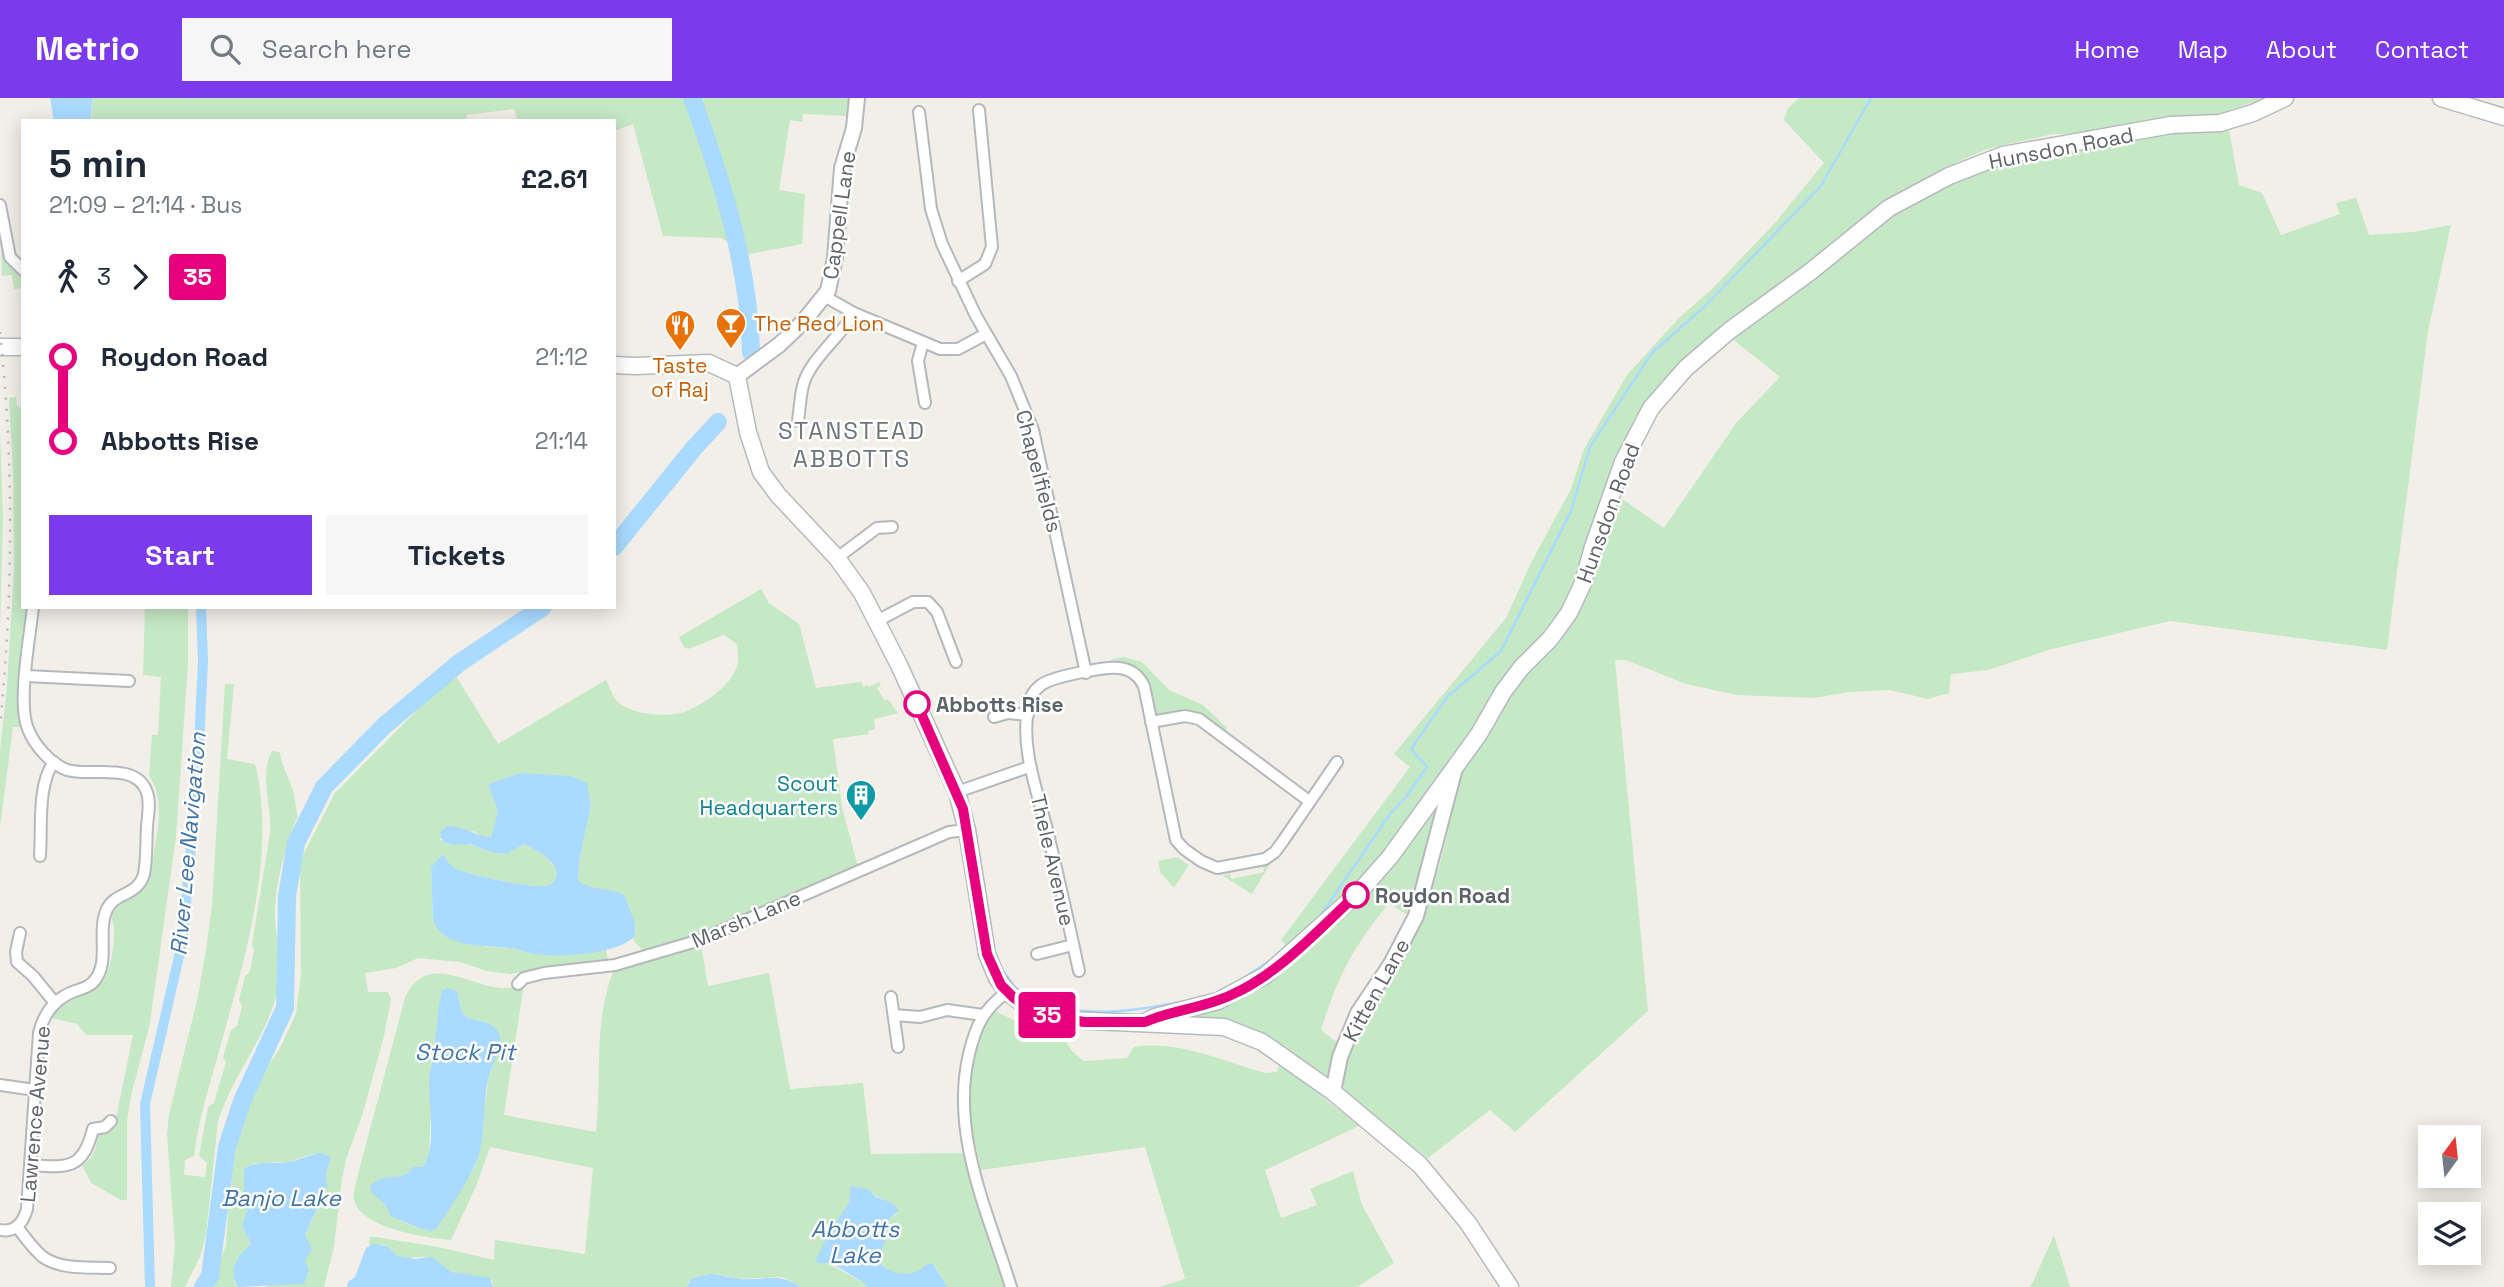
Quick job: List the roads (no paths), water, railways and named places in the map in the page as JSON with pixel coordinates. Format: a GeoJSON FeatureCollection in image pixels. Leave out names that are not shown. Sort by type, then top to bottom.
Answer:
{"type":"FeatureCollection","features":[{"type":"Feature","properties":{"kind":"main road","name":"Hunsdon Road"},"geometry":{"type":"LineString","coordinates":[[1145,1022],[1219,1001],[1266,975],[1360,891],[1390,857],[1479,734],[1503,692],[1569,613],[1583,583],[1623,462],[1651,408],[1686,368],[1730,331],[1889,208],[1949,176],[2003,155],[2171,125],[2220,123],[2237,119],[2285,98]]}},
{"type":"Feature","properties":{"kind":"main road"},"geometry":{"type":"LineString","coordinates":[[2441,98],[2504,117]]}},
{"type":"Feature","properties":{"kind":"main road"},"geometry":{"type":"LineString","coordinates":[[0,347],[21,347]]}},
{"type":"Feature","properties":{"kind":"main road"},"geometry":{"type":"LineString","coordinates":[[616,365],[709,363],[737,376],[748,432],[761,472],[778,495],[837,558],[862,593],[957,792],[967,830],[987,954],[997,978],[1007,992],[1030,1009],[1055,1017],[1084,1022],[1145,1022],[1224,1027],[1244,1033],[1272,1047],[1333,1092],[1429,1174],[1468,1223],[1510,1287]]}},
{"type":"Feature","properties":{"kind":"street","name":"Cappell Lane"},"geometry":{"type":"LineString","coordinates":[[737,376],[779,345],[824,296],[831,282],[842,168],[854,128],[857,98]]}},
{"type":"Feature","properties":{"kind":"street"},"geometry":{"type":"LineString","coordinates":[[958,281],[985,264],[992,247],[979,110]]}},
{"type":"Feature","properties":{"kind":"street","name":"Chapelfields"},"geometry":{"type":"LineString","coordinates":[[919,112],[931,209],[942,244],[958,281],[1011,376],[1033,430],[1086,673]]}},
{"type":"Feature","properties":{"kind":"street"},"geometry":{"type":"LineString","coordinates":[[0,205],[10,257],[21,268]]}},
{"type":"Feature","properties":{"kind":"street"},"geometry":{"type":"LineString","coordinates":[[824,296],[855,313],[940,349],[964,347],[986,334]]}},
{"type":"Feature","properties":{"kind":"street"},"geometry":{"type":"LineString","coordinates":[[798,421],[806,378],[846,329],[855,313]]}},
{"type":"Feature","properties":{"kind":"street"},"geometry":{"type":"LineString","coordinates":[[923,342],[918,361],[925,403]]}},
{"type":"Feature","properties":{"kind":"street"},"geometry":{"type":"LineString","coordinates":[[837,558],[877,528],[892,527]]}},
{"type":"Feature","properties":{"kind":"street"},"geometry":{"type":"LineString","coordinates":[[877,621],[913,602],[928,602],[937,612],[956,662]]}},
{"type":"Feature","properties":{"kind":"street"},"geometry":{"type":"LineString","coordinates":[[33,609],[24,710],[27,728],[54,762],[48,771],[44,787],[40,856]]}},
{"type":"Feature","properties":{"kind":"street"},"geometry":{"type":"LineString","coordinates":[[1030,767],[1027,745],[1028,715],[1030,699],[1040,686],[1051,681],[1116,667],[1132,672],[1140,678],[1144,686],[1174,834],[1184,849],[1201,861],[1217,868],[1226,868],[1270,857],[1337,762]]}},
{"type":"Feature","properties":{"kind":"street"},"geometry":{"type":"LineString","coordinates":[[26,676],[129,681]]}},
{"type":"Feature","properties":{"kind":"street"},"geometry":{"type":"LineString","coordinates":[[994,717],[1008,713],[1028,715]]}},
{"type":"Feature","properties":{"kind":"street"},"geometry":{"type":"LineString","coordinates":[[1151,722],[1185,716],[1199,719],[1309,801]]}},
{"type":"Feature","properties":{"kind":"street","name":"Lawrence Avenue"},"geometry":{"type":"LineString","coordinates":[[0,1230],[9,1231],[17,1227],[27,1209],[39,1033],[46,1014],[66,995],[90,985],[100,972],[107,910],[113,901],[134,890],[144,874],[148,801],[144,785],[132,776],[72,771],[54,762]]}},
{"type":"Feature","properties":{"kind":"street","name":"Thele Avenue"},"geometry":{"type":"LineString","coordinates":[[957,792],[1030,767],[1043,812],[1079,971]]}},
{"type":"Feature","properties":{"kind":"street","name":"Kitten Lane"},"geometry":{"type":"LineString","coordinates":[[1333,1092],[1340,1057],[1358,1013],[1391,964],[1416,916],[1455,767]]}},
{"type":"Feature","properties":{"kind":"street","name":"Marsh Lane"},"geometry":{"type":"LineString","coordinates":[[518,984],[524,978],[544,973],[615,965],[700,940],[949,832],[967,830]]}},
{"type":"Feature","properties":{"kind":"street"},"geometry":{"type":"LineString","coordinates":[[20,933],[17,962],[33,976],[55,1003]]}},
{"type":"Feature","properties":{"kind":"street","name":"Thele Avenue"},"geometry":{"type":"LineString","coordinates":[[1037,954],[1073,945]]}},
{"type":"Feature","properties":{"kind":"street"},"geometry":{"type":"LineString","coordinates":[[1007,992],[992,1003],[983,1015],[964,1083],[965,1122],[973,1172],[1011,1287]]}},
{"type":"Feature","properties":{"kind":"street"},"geometry":{"type":"LineString","coordinates":[[891,996],[898,1047]]}},
{"type":"Feature","properties":{"kind":"street"},"geometry":{"type":"LineString","coordinates":[[894,1015],[920,1017],[947,1010],[983,1015]]}},
{"type":"Feature","properties":{"kind":"street"},"geometry":{"type":"LineString","coordinates":[[0,1085],[35,1090]]}},
{"type":"Feature","properties":{"kind":"street"},"geometry":{"type":"LineString","coordinates":[[31,1165],[62,1167],[75,1163],[87,1151],[93,1129],[105,1127],[111,1121]]}},
{"type":"Feature","properties":{"kind":"street"},"geometry":{"type":"LineString","coordinates":[[17,1227],[40,1254],[50,1261],[62,1265],[110,1268]]}},
{"type":"Feature","properties":{"kind":"water"},"geometry":{"type":"Polygon","coordinates":[[[50,98],[92,98],[91,119],[54,119],[50,98]]]}},
{"type":"Feature","properties":{"kind":"water"},"geometry":{"type":"Polygon","coordinates":[[[520,773],[570,776],[587,783],[591,805],[578,880],[587,886],[624,895],[635,923],[635,936],[627,942],[603,951],[546,955],[466,944],[455,941],[438,929],[433,920],[431,867],[443,854],[453,867],[482,877],[537,886],[548,885],[555,879],[556,871],[551,861],[524,844],[507,854],[494,853],[470,844],[454,845],[443,842],[440,832],[448,826],[491,837],[498,811],[488,784],[520,773]]]}},
{"type":"Feature","properties":{"kind":"water","name":"Stock Pit"},"geometry":{"type":"Polygon","coordinates":[[[447,988],[457,991],[462,1012],[467,1018],[494,1026],[499,1034],[500,1044],[489,1076],[478,1157],[457,1198],[437,1228],[432,1231],[391,1216],[384,1203],[371,1192],[370,1186],[379,1179],[406,1175],[413,1167],[422,1167],[427,1159],[431,1138],[429,1075],[440,999],[442,991],[447,988]]]}},
{"type":"Feature","properties":{"kind":"water","name":"Banjo Lake"},"geometry":{"type":"Polygon","coordinates":[[[322,1153],[331,1157],[326,1175],[327,1187],[305,1235],[312,1249],[305,1261],[309,1269],[304,1284],[238,1287],[234,1275],[235,1264],[251,1244],[242,1226],[247,1210],[244,1205],[244,1169],[255,1164],[288,1162],[322,1153]]]}},
{"type":"Feature","properties":{"kind":"water","name":"Abbotts Lake"},"geometry":{"type":"Polygon","coordinates":[[[851,1186],[868,1189],[876,1197],[891,1202],[899,1210],[889,1220],[892,1228],[882,1251],[883,1266],[906,1274],[933,1264],[948,1287],[867,1287],[831,1263],[817,1263],[816,1259],[830,1231],[849,1203],[851,1186]]]}},
{"type":"Feature","properties":{"kind":"water"},"geometry":{"type":"Polygon","coordinates":[[[373,1244],[387,1246],[397,1256],[415,1259],[432,1257],[451,1272],[490,1278],[493,1287],[347,1287],[348,1282],[355,1277],[366,1248],[373,1244]]]}},
{"type":"Feature","properties":{"kind":"water","name":"Abbotts Lake"},"geometry":{"type":"Polygon","coordinates":[[[711,1274],[739,1279],[779,1278],[800,1287],[687,1287],[691,1279],[711,1274]]]}},
{"type":"Feature","properties":{"kind":"waterway"},"geometry":{"type":"LineString","coordinates":[[692,98],[732,223],[745,287],[751,352]]}},
{"type":"Feature","properties":{"kind":"waterway"},"geometry":{"type":"LineString","coordinates":[[1320,916],[1390,814],[1427,767],[1411,749],[1447,697],[1501,651],[1571,511],[1590,447],[1652,353],[1706,305],[1821,186],[1871,98]]}},
{"type":"Feature","properties":{"kind":"waterway"},"geometry":{"type":"LineString","coordinates":[[616,545],[718,422]]}},
{"type":"Feature","properties":{"kind":"waterway","name":"River Lee Navigation"},"geometry":{"type":"LineString","coordinates":[[150,1287],[145,1104],[183,939],[198,763],[203,661],[201,609]]}},
{"type":"Feature","properties":{"kind":"waterway"},"geometry":{"type":"LineString","coordinates":[[203,1287],[210,1276],[227,1147],[242,1101],[285,1008],[287,896],[296,843],[324,787],[385,725],[459,663],[540,609]]}},
{"type":"Feature","properties":{"kind":"waterway"},"geometry":{"type":"LineString","coordinates":[[1242,979],[1274,958]]}},
{"type":"Feature","properties":{"kind":"waterway"},"geometry":{"type":"LineString","coordinates":[[1001,968],[1018,991]]}},
{"type":"Feature","properties":{"kind":"waterway"},"geometry":{"type":"LineString","coordinates":[[1029,999],[1041,1004],[1092,1012],[1135,1010],[1181,1002]]}},
{"type":"Feature","properties":{"kind":"railway"},"geometry":{"type":"LineString","coordinates":[[0,332],[10,479],[9,578],[0,726]]}},
{"type":"Feature","properties":{"kind":"place","name":"The Red Lion"},"geometry":{"type":"Point","coordinates":[731,350]}},
{"type":"Feature","properties":{"kind":"place","name":"Taste of Raj"},"geometry":{"type":"Point","coordinates":[680,352]}},
{"type":"Feature","properties":{"kind":"place","name":"Abbotts Rise"},"geometry":{"type":"Point","coordinates":[917,704]}},
{"type":"Feature","properties":{"kind":"place","name":"Scout Headquarters"},"geometry":{"type":"Point","coordinates":[861,822]}},
{"type":"Feature","properties":{"kind":"place","name":"Roydon Road"},"geometry":{"type":"Point","coordinates":[1356,895]}},
{"type":"Feature","properties":{"kind":"district","name":"STANSTEAD ABBOTTS"},"geometry":{"type":"Point","coordinates":[852,444]}}]}
